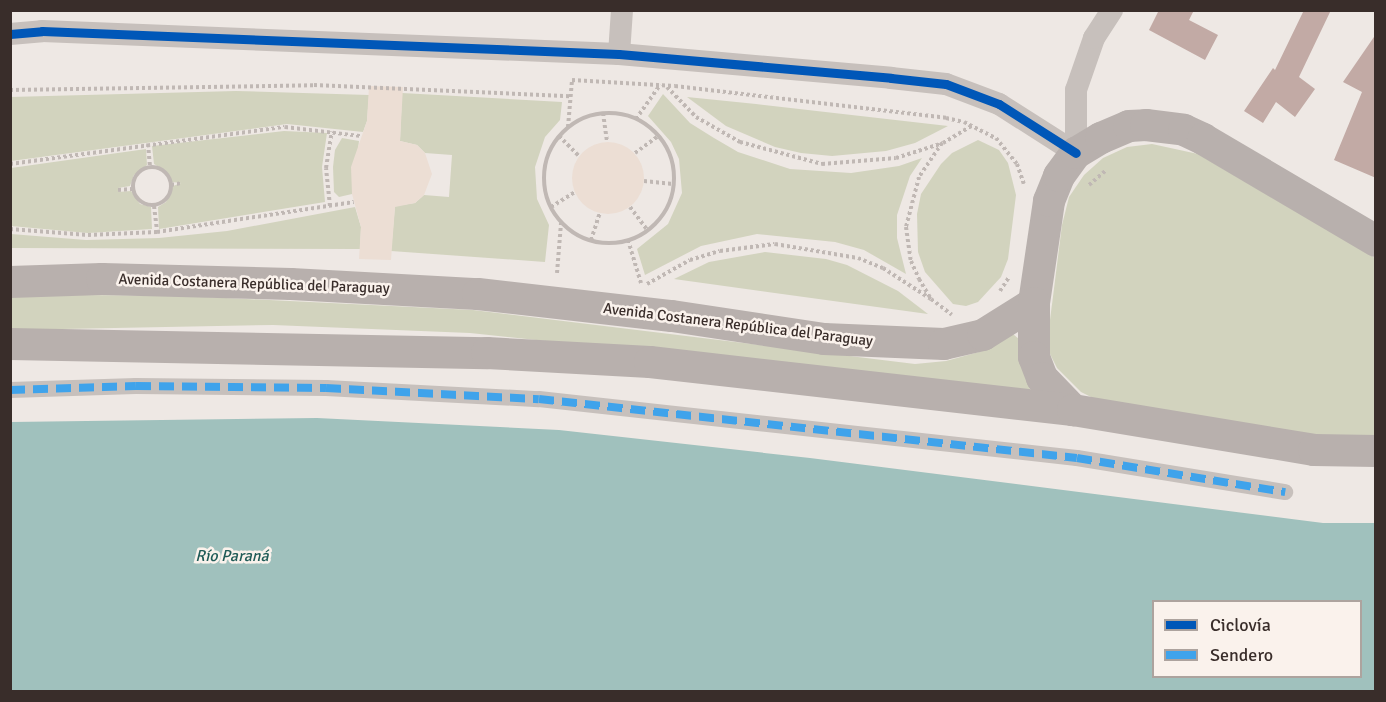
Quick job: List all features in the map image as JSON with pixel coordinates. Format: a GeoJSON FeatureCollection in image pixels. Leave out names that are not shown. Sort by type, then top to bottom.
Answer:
{"type":"FeatureCollection","features":[{"type":"Feature","properties":{"kind":"main road"},"geometry":{"type":"LineString","coordinates":[[1073,410],[1042,378],[1034,357],[1034,303],[1049,201],[1059,176],[1076,153],[1129,126],[1184,130],[1376,241]]}},
{"type":"Feature","properties":{"kind":"main road","name":"Avenida Costanera República del Paraguay"},"geometry":{"type":"LineString","coordinates":[[10,282],[209,281],[478,294],[672,316],[824,339],[915,345],[944,344],[983,335],[1034,303]]}},
{"type":"Feature","properties":{"kind":"main road"},"geometry":{"type":"LineString","coordinates":[[10,344],[488,353],[651,362],[1073,410],[1314,450],[1376,451]]}},
{"type":"Feature","properties":{"kind":"street"},"geometry":{"type":"LineString","coordinates":[[619,54],[622,10]]}},
{"type":"Feature","properties":{"kind":"street"},"geometry":{"type":"LineString","coordinates":[[1076,153],[1076,90],[1094,38],[1112,10]]}},
{"type":"Feature","properties":{"kind":"street"},"geometry":{"type":"LineString","coordinates":[[10,22],[42,31]]}},
{"type":"Feature","properties":{"kind":"street"},"geometry":{"type":"LineString","coordinates":[[10,34],[42,31],[619,54],[946,84],[999,104],[1076,153]]}},
{"type":"Feature","properties":{"kind":"street"},"geometry":{"type":"LineString","coordinates":[[10,390],[136,386],[326,388],[539,399],[1077,458],[1286,492]]}},
{"type":"Feature","properties":{"kind":"path"},"geometry":{"type":"LineString","coordinates":[[568,127],[572,80],[660,85],[946,118],[973,125],[1008,149],[1021,173],[1024,192]]}},
{"type":"Feature","properties":{"kind":"path"},"geometry":{"type":"LineString","coordinates":[[10,90],[268,85],[570,96]]}},
{"type":"Feature","properties":{"kind":"path"},"geometry":{"type":"LineString","coordinates":[[636,119],[660,85]]}},
{"type":"Feature","properties":{"kind":"path"},"geometry":{"type":"LineString","coordinates":[[666,86],[696,117],[740,142],[797,160],[822,164],[874,163],[943,143],[973,125]]}},
{"type":"Feature","properties":{"kind":"path"},"geometry":{"type":"LineString","coordinates":[[603,113],[607,141]]}},
{"type":"Feature","properties":{"kind":"path"},"geometry":{"type":"LineString","coordinates":[[603,113],[636,119],[658,136],[673,167],[673,184],[664,212],[648,231],[628,240],[591,240],[561,222],[551,207],[544,170],[559,136],[568,127],[603,113]]}},
{"type":"Feature","properties":{"kind":"path"},"geometry":{"type":"LineString","coordinates":[[10,164],[285,127],[361,136]]}},
{"type":"Feature","properties":{"kind":"path"},"geometry":{"type":"LineString","coordinates":[[330,206],[326,168],[332,131]]}},
{"type":"Feature","properties":{"kind":"path"},"geometry":{"type":"LineString","coordinates":[[559,136],[579,156]]}},
{"type":"Feature","properties":{"kind":"path"},"geometry":{"type":"LineString","coordinates":[[635,153],[658,136]]}},
{"type":"Feature","properties":{"kind":"path"},"geometry":{"type":"LineString","coordinates":[[931,299],[911,261],[906,227],[919,177],[943,143]]}},
{"type":"Feature","properties":{"kind":"path"},"geometry":{"type":"LineString","coordinates":[[148,144],[150,167]]}},
{"type":"Feature","properties":{"kind":"path"},"geometry":{"type":"LineString","coordinates":[[1087,187],[1116,164]]}},
{"type":"Feature","properties":{"kind":"path"},"geometry":{"type":"LineString","coordinates":[[150,167],[166,174],[171,184],[165,201],[154,206],[137,200],[132,189],[135,177],[150,167]]}},
{"type":"Feature","properties":{"kind":"path"},"geometry":{"type":"LineString","coordinates":[[644,181],[673,184]]}},
{"type":"Feature","properties":{"kind":"path"},"geometry":{"type":"LineString","coordinates":[[171,184],[181,183]]}},
{"type":"Feature","properties":{"kind":"path"},"geometry":{"type":"LineString","coordinates":[[118,190],[132,189]]}},
{"type":"Feature","properties":{"kind":"path"},"geometry":{"type":"LineString","coordinates":[[551,207],[575,192]]}},
{"type":"Feature","properties":{"kind":"path"},"geometry":{"type":"LineString","coordinates":[[10,230],[88,235],[157,232],[354,202]]}},
{"type":"Feature","properties":{"kind":"path"},"geometry":{"type":"LineString","coordinates":[[154,206],[157,232]]}},
{"type":"Feature","properties":{"kind":"path"},"geometry":{"type":"LineString","coordinates":[[630,207],[648,231]]}},
{"type":"Feature","properties":{"kind":"path"},"geometry":{"type":"LineString","coordinates":[[591,240],[600,213]]}},
{"type":"Feature","properties":{"kind":"path"},"geometry":{"type":"LineString","coordinates":[[557,273],[561,222]]}},
{"type":"Feature","properties":{"kind":"path"},"geometry":{"type":"LineString","coordinates":[[628,240],[644,284],[690,260],[738,248],[775,243],[858,258],[883,268],[959,320],[946,322]]}},
{"type":"Feature","properties":{"kind":"path"},"geometry":{"type":"LineString","coordinates":[[998,295],[1012,268]]}},
{"type":"Feature","properties":{"kind":"green space"},"geometry":{"type":"Polygon","coordinates":[[[236,91],[369,95],[367,121],[363,132],[287,124],[11,161],[10,97],[236,91]]]}},
{"type":"Feature","properties":{"kind":"green space"},"geometry":{"type":"Polygon","coordinates":[[[402,93],[562,102],[560,120],[545,137],[535,167],[537,199],[549,225],[545,262],[391,251],[395,206],[415,203],[424,195],[449,197],[452,155],[425,153],[417,145],[400,141],[402,93]]]}},
{"type":"Feature","properties":{"kind":"green space"},"geometry":{"type":"Polygon","coordinates":[[[663,94],[690,123],[714,138],[738,152],[790,169],[851,173],[899,166],[922,158],[910,176],[897,215],[897,238],[906,274],[864,250],[835,242],[757,234],[701,246],[645,275],[637,249],[668,224],[682,193],[679,159],[671,142],[648,116],[663,94]]]}},
{"type":"Feature","properties":{"kind":"green space"},"geometry":{"type":"Polygon","coordinates":[[[687,97],[948,126],[915,143],[886,151],[832,156],[801,153],[775,147],[726,126],[687,97]]]}},
{"type":"Feature","properties":{"kind":"green space"},"geometry":{"type":"Polygon","coordinates":[[[284,131],[327,133],[322,167],[325,202],[159,229],[158,207],[166,202],[173,186],[181,183],[172,182],[167,172],[154,164],[152,146],[284,131]]]}},
{"type":"Feature","properties":{"kind":"green space"},"geometry":{"type":"Polygon","coordinates":[[[342,138],[359,141],[352,194],[339,197],[334,192],[333,167],[335,150],[342,138]]]}},
{"type":"Feature","properties":{"kind":"green space"},"geometry":{"type":"Polygon","coordinates":[[[978,140],[999,150],[1008,163],[1016,195],[1008,259],[1001,277],[978,302],[966,306],[953,304],[925,272],[918,252],[917,214],[921,194],[941,164],[952,153],[978,140]]]}},
{"type":"Feature","properties":{"kind":"green space"},"geometry":{"type":"Polygon","coordinates":[[[1152,144],[1198,154],[1375,258],[1375,440],[1349,443],[1097,400],[1081,392],[1057,368],[1050,354],[1048,336],[1062,225],[1069,197],[1084,175],[1103,158],[1127,147],[1152,144]]]}},
{"type":"Feature","properties":{"kind":"green space"},"geometry":{"type":"Polygon","coordinates":[[[146,149],[147,165],[134,175],[130,186],[118,188],[118,192],[131,191],[140,204],[151,207],[152,229],[88,233],[11,226],[11,168],[146,149]]]}},
{"type":"Feature","properties":{"kind":"green space"},"geometry":{"type":"Polygon","coordinates":[[[355,207],[361,227],[360,249],[11,248],[11,234],[86,240],[159,238],[227,231],[355,207]]]}},
{"type":"Feature","properties":{"kind":"green space"},"geometry":{"type":"Polygon","coordinates":[[[765,252],[826,259],[847,265],[898,291],[928,314],[674,279],[709,262],[765,252]]]}},
{"type":"Feature","properties":{"kind":"green space"},"geometry":{"type":"Polygon","coordinates":[[[185,296],[473,310],[915,364],[946,361],[979,352],[1013,334],[1019,339],[1030,389],[1026,392],[470,333],[273,325],[11,330],[10,297],[185,296]]]}},
{"type":"Feature","properties":{"kind":"shaded area"},"geometry":{"type":"Polygon","coordinates":[[[369,86],[403,87],[400,141],[417,145],[425,153],[432,174],[424,195],[415,203],[395,207],[391,260],[359,259],[361,227],[352,194],[351,167],[367,121],[369,86]]]}},
{"type":"Feature","properties":{"kind":"shaded area"},"geometry":{"type":"Polygon","coordinates":[[[608,142],[628,148],[638,158],[644,178],[638,198],[628,208],[608,214],[588,208],[578,198],[572,178],[578,158],[588,148],[608,142]]]}},
{"type":"Feature","properties":{"kind":"water","name":"Río Paraná"},"geometry":{"type":"Polygon","coordinates":[[[317,418],[559,430],[810,458],[1323,523],[1375,523],[1375,691],[11,691],[11,422],[317,418]]]}},
{"type":"Feature","properties":{"kind":"building"},"geometry":{"type":"Polygon","coordinates":[[[1159,10],[1194,10],[1189,20],[1218,35],[1205,60],[1149,30],[1159,10]]]}},
{"type":"Feature","properties":{"kind":"building"},"geometry":{"type":"Polygon","coordinates":[[[1304,10],[1331,10],[1299,77],[1315,89],[1295,117],[1276,102],[1263,123],[1244,111],[1273,68],[1275,70],[1304,10]]]}},
{"type":"Feature","properties":{"kind":"building"},"geometry":{"type":"Polygon","coordinates":[[[1376,34],[1376,178],[1334,160],[1362,92],[1343,82],[1376,34]]]}},
{"type":"Feature","properties":{"kind":"marked path"},"geometry":{"type":"LineString","coordinates":[[10,390],[136,386],[326,388],[539,399],[1077,458],[1285,492]]}},
{"type":"Feature","properties":{"kind":"cycle path"},"geometry":{"type":"LineString","coordinates":[[10,34],[42,31],[619,54],[946,84],[999,104],[1076,153]]}}]}
